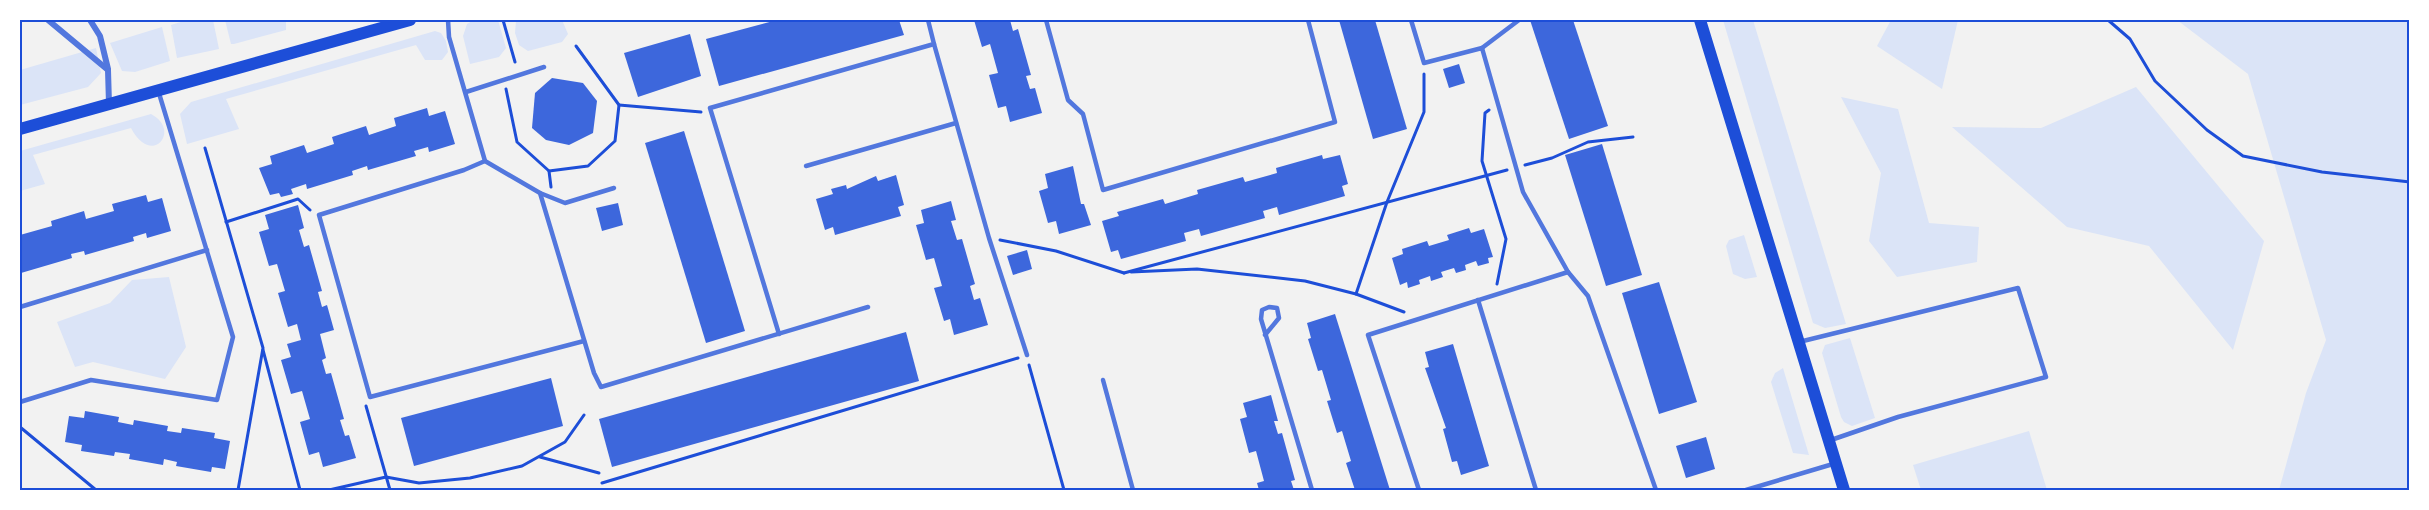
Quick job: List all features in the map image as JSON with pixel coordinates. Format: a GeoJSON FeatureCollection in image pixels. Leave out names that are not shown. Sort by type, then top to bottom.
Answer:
{"type":"FeatureCollection","features":[{"type":"Feature","properties":{"kind":"main road"},"geometry":{"type":"LineString","coordinates":[[20,129],[410,20]]}},
{"type":"Feature","properties":{"kind":"main road"},"geometry":{"type":"LineString","coordinates":[[1700,20],[1844,490]]}},
{"type":"Feature","properties":{"kind":"street"},"geometry":{"type":"LineString","coordinates":[[48,20],[108,70]]}},
{"type":"Feature","properties":{"kind":"street"},"geometry":{"type":"LineString","coordinates":[[90,20],[100,36],[108,70],[109,104]]}},
{"type":"Feature","properties":{"kind":"lane"},"geometry":{"type":"LineString","coordinates":[[447,20],[449,37],[485,161],[540,193],[565,203],[614,188]]}},
{"type":"Feature","properties":{"kind":"lane"},"geometry":{"type":"LineString","coordinates":[[928,20],[989,238],[1027,355]]}},
{"type":"Feature","properties":{"kind":"lane"},"geometry":{"type":"LineString","coordinates":[[1046,20],[1068,99],[1083,114],[1103,190],[1335,122],[1308,20]]}},
{"type":"Feature","properties":{"kind":"lane"},"geometry":{"type":"LineString","coordinates":[[1411,20],[1424,63],[1482,48],[1519,20]]}},
{"type":"Feature","properties":{"kind":"lane"},"geometry":{"type":"LineString","coordinates":[[778,334],[710,108],[934,44]]}},
{"type":"Feature","properties":{"kind":"lane"},"geometry":{"type":"LineString","coordinates":[[1482,48],[1523,192],[1568,272],[1588,296],[1656,490]]}},
{"type":"Feature","properties":{"kind":"lane"},"geometry":{"type":"LineString","coordinates":[[465,92],[544,67]]}},
{"type":"Feature","properties":{"kind":"lane"},"geometry":{"type":"LineString","coordinates":[[20,402],[91,380],[217,400],[233,336],[158,90]]}},
{"type":"Feature","properties":{"kind":"lane"},"geometry":{"type":"LineString","coordinates":[[806,166],[956,123]]}},
{"type":"Feature","properties":{"kind":"lane"},"geometry":{"type":"LineString","coordinates":[[485,161],[464,170],[319,215],[370,397],[584,341]]}},
{"type":"Feature","properties":{"kind":"lane"},"geometry":{"type":"LineString","coordinates":[[540,193],[584,341],[601,387],[868,307]]}},
{"type":"Feature","properties":{"kind":"lane"},"geometry":{"type":"LineString","coordinates":[[20,307],[207,250]]}},
{"type":"Feature","properties":{"kind":"lane"},"geometry":{"type":"LineString","coordinates":[[1419,490],[1368,335],[1568,272]]}},
{"type":"Feature","properties":{"kind":"lane"},"geometry":{"type":"LineString","coordinates":[[1799,342],[2018,288],[2046,377],[1898,417],[1829,441]]}},
{"type":"Feature","properties":{"kind":"lane"},"geometry":{"type":"LineString","coordinates":[[1478,300],[1536,490]]}},
{"type":"Feature","properties":{"kind":"lane"},"geometry":{"type":"LineString","coordinates":[[1266,335],[1279,318],[1276,308],[1269,307],[1262,310],[1261,320],[1311,490]]}},
{"type":"Feature","properties":{"kind":"lane"},"geometry":{"type":"LineString","coordinates":[[1103,380],[1133,490]]}},
{"type":"Feature","properties":{"kind":"lane"},"geometry":{"type":"LineString","coordinates":[[1746,490],[1836,463]]}},
{"type":"Feature","properties":{"kind":"path"},"geometry":{"type":"LineString","coordinates":[[503,20],[515,63]]}},
{"type":"Feature","properties":{"kind":"path"},"geometry":{"type":"LineString","coordinates":[[2108,20],[2130,39],[2155,81],[2208,130],[2243,156],[2322,172],[2409,182]]}},
{"type":"Feature","properties":{"kind":"path"},"geometry":{"type":"LineString","coordinates":[[549,171],[588,166],[615,141],[619,105],[576,46]]}},
{"type":"Feature","properties":{"kind":"path"},"geometry":{"type":"LineString","coordinates":[[1356,294],[1387,202],[1424,112],[1424,63]]}},
{"type":"Feature","properties":{"kind":"path"},"geometry":{"type":"LineString","coordinates":[[504,80],[517,142],[549,171],[552,198]]}},
{"type":"Feature","properties":{"kind":"path"},"geometry":{"type":"LineString","coordinates":[[1495,295],[1506,239],[1482,161],[1485,114],[1497,104]]}},
{"type":"Feature","properties":{"kind":"path"},"geometry":{"type":"LineString","coordinates":[[619,105],[711,112]]}},
{"type":"Feature","properties":{"kind":"path"},"geometry":{"type":"LineString","coordinates":[[1124,273],[1552,158],[1588,142],[1633,137]]}},
{"type":"Feature","properties":{"kind":"path"},"geometry":{"type":"LineString","coordinates":[[205,148],[263,348],[300,490]]}},
{"type":"Feature","properties":{"kind":"path"},"geometry":{"type":"LineString","coordinates":[[226,222],[298,199],[313,213]]}},
{"type":"Feature","properties":{"kind":"path"},"geometry":{"type":"LineString","coordinates":[[989,238],[1056,251],[1124,273],[1197,269],[1305,281],[1356,294],[1410,315],[1429,315]]}},
{"type":"Feature","properties":{"kind":"path"},"geometry":{"type":"LineString","coordinates":[[238,490],[263,348]]}},
{"type":"Feature","properties":{"kind":"path"},"geometry":{"type":"LineString","coordinates":[[602,483],[1027,355],[1064,490]]}},
{"type":"Feature","properties":{"kind":"path"},"geometry":{"type":"LineString","coordinates":[[364,396],[390,490]]}},
{"type":"Feature","properties":{"kind":"path"},"geometry":{"type":"LineString","coordinates":[[329,490],[386,477],[419,483],[470,478],[522,466],[566,442],[584,415]]}},
{"type":"Feature","properties":{"kind":"path"},"geometry":{"type":"LineString","coordinates":[[20,427],[96,490]]}},
{"type":"Feature","properties":{"kind":"path"},"geometry":{"type":"LineString","coordinates":[[540,456],[599,473]]}},
{"type":"Feature","properties":{"kind":"shaded area"},"geometry":{"type":"Polygon","coordinates":[[[187,20],[213,20],[219,49],[177,58],[171,25],[187,20]]]}},
{"type":"Feature","properties":{"kind":"shaded area"},"geometry":{"type":"Polygon","coordinates":[[[225,20],[286,20],[286,30],[231,44],[225,20]]]}},
{"type":"Feature","properties":{"kind":"shaded area"},"geometry":{"type":"Polygon","coordinates":[[[474,20],[498,20],[506,48],[499,57],[470,64],[463,36],[467,24],[474,20]]]}},
{"type":"Feature","properties":{"kind":"shaded area"},"geometry":{"type":"Polygon","coordinates":[[[562,20],[568,34],[562,42],[528,51],[519,45],[515,33],[516,21],[562,20]]]}},
{"type":"Feature","properties":{"kind":"shaded area"},"geometry":{"type":"Polygon","coordinates":[[[1723,20],[1753,20],[1846,324],[1825,328],[1813,323],[1723,20]]]}},
{"type":"Feature","properties":{"kind":"shaded area"},"geometry":{"type":"Polygon","coordinates":[[[1891,20],[1958,20],[1942,89],[1877,46],[1891,20]]]}},
{"type":"Feature","properties":{"kind":"shaded area"},"geometry":{"type":"Polygon","coordinates":[[[2177,20],[2409,20],[2409,490],[2279,490],[2306,393],[2326,340],[2248,74],[2177,20]]]}},
{"type":"Feature","properties":{"kind":"shaded area"},"geometry":{"type":"Polygon","coordinates":[[[162,27],[170,61],[135,72],[122,71],[110,43],[162,27]]]}},
{"type":"Feature","properties":{"kind":"shaded area"},"geometry":{"type":"Polygon","coordinates":[[[435,31],[441,33],[446,41],[448,52],[442,60],[425,60],[416,45],[226,99],[239,129],[187,144],[180,114],[191,102],[435,31]]]}},
{"type":"Feature","properties":{"kind":"shaded area"},"geometry":{"type":"Polygon","coordinates":[[[96,48],[101,73],[88,87],[20,105],[20,70],[96,48]]]}},
{"type":"Feature","properties":{"kind":"shaded area"},"geometry":{"type":"Polygon","coordinates":[[[2136,87],[2264,241],[2233,350],[2149,246],[2067,227],[1952,127],[2041,128],[2136,87]]]}},
{"type":"Feature","properties":{"kind":"shaded area"},"geometry":{"type":"Polygon","coordinates":[[[1841,97],[1898,109],[1929,223],[1979,227],[1977,262],[1897,277],[1869,241],[1881,173],[1841,97]]]}},
{"type":"Feature","properties":{"kind":"shaded area"},"geometry":{"type":"Polygon","coordinates":[[[151,114],[160,121],[164,129],[161,142],[147,145],[139,140],[131,128],[33,155],[45,184],[20,191],[20,151],[151,114]]]}},
{"type":"Feature","properties":{"kind":"shaded area"},"geometry":{"type":"Polygon","coordinates":[[[1744,235],[1757,277],[1745,279],[1733,274],[1726,246],[1729,240],[1744,235]]]}},
{"type":"Feature","properties":{"kind":"shaded area"},"geometry":{"type":"Polygon","coordinates":[[[169,277],[186,347],[165,379],[93,362],[75,367],[57,322],[110,303],[132,280],[169,277]]]}},
{"type":"Feature","properties":{"kind":"shaded area"},"geometry":{"type":"Polygon","coordinates":[[[1850,338],[1875,418],[1852,426],[1844,422],[1841,417],[1822,353],[1825,345],[1850,338]]]}},
{"type":"Feature","properties":{"kind":"shaded area"},"geometry":{"type":"Polygon","coordinates":[[[1783,368],[1809,455],[1793,453],[1771,382],[1775,373],[1783,368]]]}},
{"type":"Feature","properties":{"kind":"shaded area"},"geometry":{"type":"Polygon","coordinates":[[[2029,431],[2047,490],[1921,490],[1913,465],[2029,431]]]}},
{"type":"Feature","properties":{"kind":"building"},"geometry":{"type":"Polygon","coordinates":[[[777,20],[899,20],[904,35],[719,86],[706,39],[777,20]]]}},
{"type":"Feature","properties":{"kind":"building"},"geometry":{"type":"Polygon","coordinates":[[[974,20],[1010,20],[1013,31],[1018,29],[1031,75],[1026,76],[1030,89],[1035,88],[1042,113],[1010,122],[1006,106],[998,108],[989,75],[998,73],[990,44],[982,47],[974,20]]]}},
{"type":"Feature","properties":{"kind":"building"},"geometry":{"type":"Polygon","coordinates":[[[1339,20],[1375,20],[1407,129],[1373,139],[1339,20]]]}},
{"type":"Feature","properties":{"kind":"building"},"geometry":{"type":"Polygon","coordinates":[[[1530,20],[1573,20],[1608,126],[1569,139],[1530,20]]]}},
{"type":"Feature","properties":{"kind":"building"},"geometry":{"type":"Polygon","coordinates":[[[690,34],[701,76],[638,97],[624,53],[690,34]]]}},
{"type":"Feature","properties":{"kind":"building"},"geometry":{"type":"Polygon","coordinates":[[[1459,64],[1465,83],[1449,88],[1443,69],[1459,64]]]}},
{"type":"Feature","properties":{"kind":"building"},"geometry":{"type":"Polygon","coordinates":[[[552,78],[583,83],[597,101],[593,133],[569,145],[546,140],[532,128],[535,93],[552,78]]]}},
{"type":"Feature","properties":{"kind":"building"},"geometry":{"type":"Polygon","coordinates":[[[427,108],[429,116],[445,111],[455,144],[429,152],[428,147],[414,151],[416,156],[368,170],[367,166],[352,171],[353,175],[307,189],[306,184],[291,189],[293,194],[281,197],[279,193],[270,195],[259,168],[272,164],[270,156],[304,145],[307,153],[334,144],[332,137],[366,126],[369,135],[396,126],[394,118],[427,108]]]}},
{"type":"Feature","properties":{"kind":"building"},"geometry":{"type":"Polygon","coordinates":[[[684,131],[745,331],[706,343],[645,143],[684,131]]]}},
{"type":"Feature","properties":{"kind":"building"},"geometry":{"type":"Polygon","coordinates":[[[1602,144],[1642,275],[1606,286],[1565,155],[1602,144]]]}},
{"type":"Feature","properties":{"kind":"building"},"geometry":{"type":"Polygon","coordinates":[[[1322,155],[1323,159],[1340,155],[1348,184],[1342,186],[1345,196],[1279,215],[1277,207],[1263,211],[1265,218],[1201,236],[1199,229],[1184,233],[1186,241],[1121,259],[1118,250],[1111,252],[1102,221],[1119,216],[1117,212],[1163,199],[1165,204],[1198,194],[1197,190],[1243,177],[1245,182],[1277,173],[1276,168],[1322,155]]]}},
{"type":"Feature","properties":{"kind":"building"},"geometry":{"type":"Polygon","coordinates":[[[1073,166],[1081,204],[1084,204],[1091,225],[1059,234],[1056,221],[1048,223],[1039,191],[1048,188],[1045,174],[1073,166]]]}},
{"type":"Feature","properties":{"kind":"building"},"geometry":{"type":"Polygon","coordinates":[[[896,175],[904,205],[898,207],[901,216],[835,235],[833,227],[825,230],[816,199],[833,194],[831,189],[846,185],[847,189],[876,176],[878,181],[896,175]]]}},
{"type":"Feature","properties":{"kind":"building"},"geometry":{"type":"Polygon","coordinates":[[[146,195],[148,202],[162,198],[171,231],[147,238],[146,233],[133,237],[134,241],[85,255],[84,251],[71,254],[72,258],[21,273],[20,235],[52,226],[51,221],[84,211],[86,219],[114,211],[112,204],[146,195]]]}},
{"type":"Feature","properties":{"kind":"building"},"geometry":{"type":"Polygon","coordinates":[[[951,201],[956,220],[951,221],[957,240],[962,239],[975,284],[970,286],[974,300],[980,298],[988,325],[954,335],[950,319],[944,321],[934,288],[942,286],[934,258],[926,260],[916,225],[924,223],[921,210],[951,201]]]}},
{"type":"Feature","properties":{"kind":"building"},"geometry":{"type":"Polygon","coordinates":[[[618,203],[623,225],[602,231],[596,208],[618,203]]]}},
{"type":"Feature","properties":{"kind":"building"},"geometry":{"type":"Polygon","coordinates":[[[298,205],[304,228],[299,230],[304,247],[309,245],[322,291],[318,292],[322,307],[327,305],[334,330],[320,334],[326,358],[322,360],[326,374],[331,373],[344,419],[340,420],[345,436],[349,435],[356,458],[323,467],[319,452],[309,455],[300,422],[310,419],[302,391],[291,394],[281,360],[291,357],[287,344],[301,340],[297,324],[288,327],[278,293],[285,291],[277,264],[269,266],[259,232],[269,229],[265,215],[298,205]]]}},
{"type":"Feature","properties":{"kind":"building"},"geometry":{"type":"Polygon","coordinates":[[[1469,228],[1471,233],[1484,229],[1493,257],[1488,258],[1489,263],[1478,266],[1476,261],[1465,265],[1466,270],[1456,273],[1454,268],[1441,272],[1443,277],[1431,281],[1430,276],[1419,280],[1420,284],[1408,288],[1407,282],[1400,285],[1392,258],[1403,254],[1402,249],[1427,241],[1429,246],[1449,240],[1447,235],[1469,228]]]}},
{"type":"Feature","properties":{"kind":"building"},"geometry":{"type":"Polygon","coordinates":[[[1027,250],[1032,269],[1013,275],[1007,256],[1027,250]]]}},
{"type":"Feature","properties":{"kind":"building"},"geometry":{"type":"Polygon","coordinates":[[[1659,282],[1697,402],[1659,414],[1622,293],[1659,282]]]}},
{"type":"Feature","properties":{"kind":"building"},"geometry":{"type":"Polygon","coordinates":[[[1335,314],[1390,490],[1355,490],[1346,463],[1351,461],[1342,431],[1337,433],[1327,401],[1331,400],[1322,370],[1318,371],[1308,339],[1311,338],[1307,323],[1335,314]]]}},
{"type":"Feature","properties":{"kind":"building"},"geometry":{"type":"Polygon","coordinates":[[[906,332],[919,381],[612,467],[599,419],[906,332]]]}},
{"type":"Feature","properties":{"kind":"building"},"geometry":{"type":"Polygon","coordinates":[[[1453,344],[1489,466],[1461,475],[1457,461],[1452,462],[1443,429],[1446,428],[1425,368],[1429,367],[1425,352],[1453,344]]]}},
{"type":"Feature","properties":{"kind":"building"},"geometry":{"type":"Polygon","coordinates":[[[551,378],[563,426],[414,466],[401,418],[551,378]]]}},
{"type":"Feature","properties":{"kind":"building"},"geometry":{"type":"Polygon","coordinates":[[[1271,395],[1278,421],[1274,421],[1278,434],[1282,433],[1295,480],[1291,481],[1294,490],[1259,490],[1257,483],[1264,481],[1256,451],[1249,453],[1240,419],[1247,417],[1243,403],[1271,395]]]}},
{"type":"Feature","properties":{"kind":"building"},"geometry":{"type":"Polygon","coordinates":[[[85,411],[119,417],[118,422],[133,425],[134,420],[168,426],[167,431],[181,433],[182,428],[215,433],[214,438],[230,441],[225,469],[212,467],[211,472],[176,466],[177,462],[164,459],[163,465],[129,459],[130,454],[115,452],[114,456],[81,451],[82,445],[65,442],[69,416],[84,418],[85,411]]]}},
{"type":"Feature","properties":{"kind":"building"},"geometry":{"type":"Polygon","coordinates":[[[1706,437],[1715,469],[1686,478],[1676,446],[1706,437]]]}}]}
